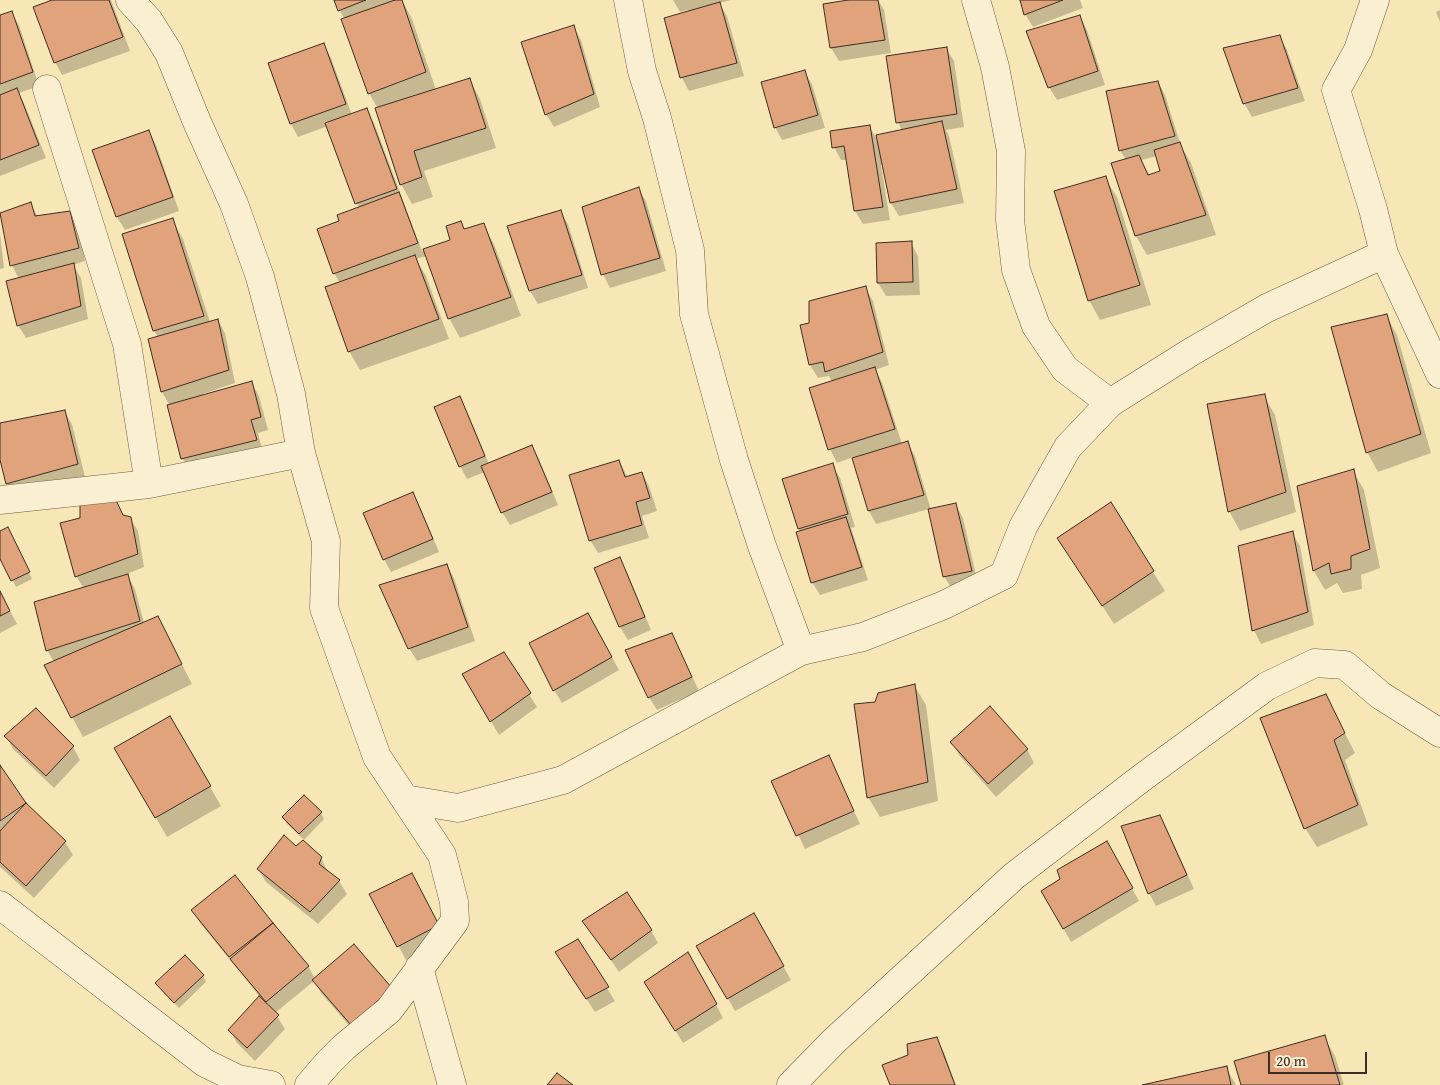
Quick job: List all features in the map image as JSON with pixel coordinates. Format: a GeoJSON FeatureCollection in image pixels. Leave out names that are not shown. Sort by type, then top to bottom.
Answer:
{"type":"FeatureCollection","features":[{"type":"Feature","properties":{"kind":"street"},"geometry":{"type":"LineString","coordinates":[[130,0],[149,21],[169,52],[197,122],[234,204],[268,304],[292,394],[301,453],[326,541],[324,608],[377,757],[442,855],[454,902],[455,920],[389,1010],[344,1047],[310,1085]]}},
{"type":"Feature","properties":{"kind":"street"},"geometry":{"type":"LineString","coordinates":[[628,0],[642,71],[662,137],[690,250],[694,314],[711,380],[734,460],[762,546],[802,651]]}},
{"type":"Feature","properties":{"kind":"street"},"geometry":{"type":"LineString","coordinates":[[976,0],[995,67],[1010,151],[1010,220],[1016,270],[1036,326],[1060,362],[1066,369],[1110,403]]}},
{"type":"Feature","properties":{"kind":"street"},"geometry":{"type":"LineString","coordinates":[[1375,0],[1358,50],[1336,90],[1373,209],[1384,254],[1440,374]]}},
{"type":"Feature","properties":{"kind":"street"},"geometry":{"type":"LineString","coordinates":[[47,89],[127,344],[149,484]]}},
{"type":"Feature","properties":{"kind":"street"},"geometry":{"type":"LineString","coordinates":[[405,799],[458,808],[563,780],[802,651],[872,633],[944,605],[1004,575],[1024,527],[1068,447],[1110,403],[1191,352],[1267,308],[1384,254]]}},
{"type":"Feature","properties":{"kind":"street"},"geometry":{"type":"LineString","coordinates":[[0,500],[149,484],[301,453]]}},
{"type":"Feature","properties":{"kind":"street"},"geometry":{"type":"LineString","coordinates":[[791,1085],[834,1041],[1014,876],[1143,777],[1267,686],[1315,662],[1345,665],[1380,695],[1440,733]]}},
{"type":"Feature","properties":{"kind":"street"},"geometry":{"type":"LineString","coordinates":[[0,905],[205,1063],[238,1079],[271,1085]]}},
{"type":"Feature","properties":{"kind":"street"},"geometry":{"type":"LineString","coordinates":[[419,968],[452,1085]]}},
{"type":"Feature","properties":{"kind":"building"},"geometry":{"type":"Polygon","coordinates":[[[52,0],[109,0],[123,37],[54,63],[33,7],[52,0]]]}},
{"type":"Feature","properties":{"kind":"building"},"geometry":{"type":"Polygon","coordinates":[[[334,0],[366,0],[338,11],[334,0]]]}},
{"type":"Feature","properties":{"kind":"building"},"geometry":{"type":"Polygon","coordinates":[[[395,0],[402,0],[426,72],[368,94],[341,19],[395,0]]]}},
{"type":"Feature","properties":{"kind":"building"},"geometry":{"type":"Polygon","coordinates":[[[848,0],[878,0],[885,40],[830,48],[823,4],[848,0]]]}},
{"type":"Feature","properties":{"kind":"building"},"geometry":{"type":"Polygon","coordinates":[[[1020,0],[1063,0],[1024,15],[1020,0]]]}},
{"type":"Feature","properties":{"kind":"building"},"geometry":{"type":"Polygon","coordinates":[[[720,2],[737,63],[680,78],[664,18],[720,2]]]}},
{"type":"Feature","properties":{"kind":"building"},"geometry":{"type":"Polygon","coordinates":[[[12,11],[33,72],[0,84],[0,15],[12,11]]]}},
{"type":"Feature","properties":{"kind":"building"},"geometry":{"type":"Polygon","coordinates":[[[1080,15],[1098,71],[1048,88],[1026,31],[1080,15]]]}},
{"type":"Feature","properties":{"kind":"building"},"geometry":{"type":"Polygon","coordinates":[[[574,25],[594,94],[545,115],[521,42],[574,25]]]}},
{"type":"Feature","properties":{"kind":"building"},"geometry":{"type":"Polygon","coordinates":[[[1280,35],[1298,88],[1243,104],[1223,48],[1280,35]]]}},
{"type":"Feature","properties":{"kind":"building"},"geometry":{"type":"Polygon","coordinates":[[[324,43],[346,104],[290,124],[268,63],[324,43]]]}},
{"type":"Feature","properties":{"kind":"building"},"geometry":{"type":"Polygon","coordinates":[[[947,47],[957,114],[896,123],[886,56],[947,47]]]}},
{"type":"Feature","properties":{"kind":"building"},"geometry":{"type":"Polygon","coordinates":[[[805,70],[818,115],[774,128],[761,82],[805,70]]]}},
{"type":"Feature","properties":{"kind":"building"},"geometry":{"type":"Polygon","coordinates":[[[470,78],[486,128],[414,151],[422,177],[400,185],[375,108],[470,78]]]}},
{"type":"Feature","properties":{"kind":"building"},"geometry":{"type":"Polygon","coordinates":[[[1158,81],[1175,136],[1119,151],[1106,91],[1158,81]]]}},
{"type":"Feature","properties":{"kind":"building"},"geometry":{"type":"Polygon","coordinates":[[[17,88],[39,145],[0,160],[0,95],[17,88]]]}},
{"type":"Feature","properties":{"kind":"building"},"geometry":{"type":"Polygon","coordinates":[[[367,108],[397,189],[355,204],[325,123],[367,108]]]}},
{"type":"Feature","properties":{"kind":"building"},"geometry":{"type":"Polygon","coordinates":[[[942,121],[957,189],[890,203],[876,135],[942,121]]]}},
{"type":"Feature","properties":{"kind":"building"},"geometry":{"type":"Polygon","coordinates":[[[870,125],[883,207],[854,211],[844,146],[832,148],[830,131],[870,125]]]}},
{"type":"Feature","properties":{"kind":"building"},"geometry":{"type":"Polygon","coordinates":[[[149,130],[173,197],[116,217],[92,150],[149,130]]]}},
{"type":"Feature","properties":{"kind":"building"},"geometry":{"type":"Polygon","coordinates":[[[1180,142],[1206,215],[1135,236],[1111,163],[1139,155],[1148,175],[1160,171],[1154,150],[1180,142]]]}},
{"type":"Feature","properties":{"kind":"building"},"geometry":{"type":"Polygon","coordinates":[[[1106,176],[1140,285],[1088,301],[1054,191],[1106,176]]]}},
{"type":"Feature","properties":{"kind":"building"},"geometry":{"type":"Polygon","coordinates":[[[639,187],[660,258],[601,275],[582,207],[639,187]]]}},
{"type":"Feature","properties":{"kind":"building"},"geometry":{"type":"Polygon","coordinates":[[[399,192],[418,243],[333,274],[317,229],[339,221],[337,215],[399,192]]]}},
{"type":"Feature","properties":{"kind":"building"},"geometry":{"type":"Polygon","coordinates":[[[31,202],[35,216],[70,211],[79,248],[10,266],[0,213],[31,202]]]}},
{"type":"Feature","properties":{"kind":"building"},"geometry":{"type":"Polygon","coordinates":[[[561,210],[582,275],[529,291],[507,226],[561,210]]]}},
{"type":"Feature","properties":{"kind":"building"},"geometry":{"type":"Polygon","coordinates":[[[173,218],[204,316],[153,331],[122,234],[173,218]]]}},
{"type":"Feature","properties":{"kind":"building"},"geometry":{"type":"Polygon","coordinates":[[[461,221],[464,229],[484,223],[511,297],[448,319],[423,249],[450,240],[446,226],[461,221]]]}},
{"type":"Feature","properties":{"kind":"building"},"geometry":{"type":"Polygon","coordinates":[[[912,241],[913,282],[877,283],[876,243],[912,241]]]}},
{"type":"Feature","properties":{"kind":"building"},"geometry":{"type":"Polygon","coordinates":[[[415,255],[439,319],[348,352],[325,287],[415,255]]]}},
{"type":"Feature","properties":{"kind":"building"},"geometry":{"type":"Polygon","coordinates":[[[74,263],[81,306],[17,326],[6,281],[74,263]]]}},
{"type":"Feature","properties":{"kind":"building"},"geometry":{"type":"Polygon","coordinates":[[[866,286],[883,352],[825,372],[823,362],[809,365],[800,325],[809,323],[809,301],[866,286]]]}},
{"type":"Feature","properties":{"kind":"building"},"geometry":{"type":"Polygon","coordinates":[[[1387,314],[1421,434],[1366,453],[1331,327],[1387,314]]]}},
{"type":"Feature","properties":{"kind":"building"},"geometry":{"type":"Polygon","coordinates":[[[218,319],[229,370],[161,392],[148,339],[218,319]]]}},
{"type":"Feature","properties":{"kind":"building"},"geometry":{"type":"Polygon","coordinates":[[[875,367],[895,429],[828,450],[809,388],[875,367]]]}},
{"type":"Feature","properties":{"kind":"building"},"geometry":{"type":"Polygon","coordinates":[[[252,381],[261,417],[251,420],[257,440],[181,459],[167,405],[252,381]]]}},
{"type":"Feature","properties":{"kind":"building"},"geometry":{"type":"Polygon","coordinates":[[[1265,394],[1286,492],[1228,512],[1207,404],[1265,394]]]}},
{"type":"Feature","properties":{"kind":"building"},"geometry":{"type":"Polygon","coordinates":[[[460,396],[485,456],[459,467],[434,407],[460,396]]]}},
{"type":"Feature","properties":{"kind":"building"},"geometry":{"type":"Polygon","coordinates":[[[65,410],[78,464],[6,484],[0,460],[0,423],[65,410]]]}},
{"type":"Feature","properties":{"kind":"building"},"geometry":{"type":"Polygon","coordinates":[[[908,441],[924,495],[868,511],[852,458],[908,441]]]}},
{"type":"Feature","properties":{"kind":"building"},"geometry":{"type":"Polygon","coordinates":[[[532,445],[552,492],[501,513],[481,466],[532,445]]]}},
{"type":"Feature","properties":{"kind":"building"},"geometry":{"type":"Polygon","coordinates":[[[619,460],[625,477],[642,472],[650,498],[636,502],[642,525],[589,541],[569,475],[619,460]]]}},
{"type":"Feature","properties":{"kind":"building"},"geometry":{"type":"Polygon","coordinates":[[[833,463],[848,514],[798,529],[782,479],[833,463]]]}},
{"type":"Feature","properties":{"kind":"building"},"geometry":{"type":"Polygon","coordinates":[[[1354,469],[1370,549],[1351,556],[1351,569],[1331,574],[1329,563],[1313,571],[1297,486],[1354,469]]]}},
{"type":"Feature","properties":{"kind":"building"},"geometry":{"type":"Polygon","coordinates":[[[413,492],[433,539],[383,560],[363,513],[413,492]]]}},
{"type":"Feature","properties":{"kind":"building"},"geometry":{"type":"Polygon","coordinates":[[[116,500],[123,515],[131,517],[138,554],[75,577],[60,523],[80,518],[80,505],[116,500]]]}},
{"type":"Feature","properties":{"kind":"building"},"geometry":{"type":"Polygon","coordinates":[[[1111,502],[1154,571],[1102,606],[1057,538],[1111,502]]]}},
{"type":"Feature","properties":{"kind":"building"},"geometry":{"type":"Polygon","coordinates":[[[956,503],[972,571],[943,577],[928,509],[956,503]]]}},
{"type":"Feature","properties":{"kind":"building"},"geometry":{"type":"Polygon","coordinates":[[[846,517],[862,567],[811,583],[796,532],[846,517]]]}},
{"type":"Feature","properties":{"kind":"building"},"geometry":{"type":"Polygon","coordinates":[[[8,527],[30,572],[11,581],[0,559],[0,531],[8,527]]]}},
{"type":"Feature","properties":{"kind":"building"},"geometry":{"type":"Polygon","coordinates":[[[1293,531],[1308,612],[1252,631],[1238,546],[1293,531]]]}},
{"type":"Feature","properties":{"kind":"building"},"geometry":{"type":"Polygon","coordinates":[[[620,557],[645,617],[619,627],[594,568],[620,557]]]}},
{"type":"Feature","properties":{"kind":"building"},"geometry":{"type":"Polygon","coordinates":[[[447,564],[468,627],[408,649],[379,585],[447,564]]]}},
{"type":"Feature","properties":{"kind":"building"},"geometry":{"type":"Polygon","coordinates":[[[128,574],[140,621],[46,651],[34,602],[128,574]]]}},
{"type":"Feature","properties":{"kind":"building"},"geometry":{"type":"Polygon","coordinates":[[[0,591],[10,611],[0,616],[0,591]]]}},
{"type":"Feature","properties":{"kind":"building"},"geometry":{"type":"Polygon","coordinates":[[[588,613],[612,657],[553,691],[529,643],[588,613]]]}},
{"type":"Feature","properties":{"kind":"building"},"geometry":{"type":"Polygon","coordinates":[[[158,616],[182,664],[71,718],[44,665],[158,616]]]}},
{"type":"Feature","properties":{"kind":"building"},"geometry":{"type":"Polygon","coordinates":[[[672,633],[692,677],[648,698],[625,650],[672,633]]]}},
{"type":"Feature","properties":{"kind":"building"},"geometry":{"type":"Polygon","coordinates":[[[504,652],[531,693],[490,722],[462,674],[504,652]]]}},
{"type":"Feature","properties":{"kind":"building"},"geometry":{"type":"Polygon","coordinates":[[[915,684],[928,782],[867,798],[854,704],[875,702],[878,693],[915,684]]]}},
{"type":"Feature","properties":{"kind":"building"},"geometry":{"type":"Polygon","coordinates":[[[1326,694],[1345,733],[1334,740],[1358,805],[1304,829],[1260,718],[1326,694]]]}},
{"type":"Feature","properties":{"kind":"building"},"geometry":{"type":"Polygon","coordinates":[[[990,706],[1028,749],[988,784],[950,742],[990,706]]]}},
{"type":"Feature","properties":{"kind":"building"},"geometry":{"type":"Polygon","coordinates":[[[36,708],[74,746],[46,776],[4,736],[36,708]]]}},
{"type":"Feature","properties":{"kind":"building"},"geometry":{"type":"Polygon","coordinates":[[[170,716],[211,786],[155,818],[114,748],[170,716]]]}},
{"type":"Feature","properties":{"kind":"building"},"geometry":{"type":"Polygon","coordinates":[[[829,755],[854,811],[796,836],[771,781],[829,755]]]}},
{"type":"Feature","properties":{"kind":"building"},"geometry":{"type":"Polygon","coordinates":[[[0,765],[26,803],[0,821],[0,765]]]}},
{"type":"Feature","properties":{"kind":"building"},"geometry":{"type":"Polygon","coordinates":[[[304,795],[322,812],[299,834],[282,817],[304,795]]]}},
{"type":"Feature","properties":{"kind":"building"},"geometry":{"type":"Polygon","coordinates":[[[26,803],[66,841],[26,886],[0,862],[0,831],[26,803]]]}},
{"type":"Feature","properties":{"kind":"building"},"geometry":{"type":"Polygon","coordinates":[[[1160,815],[1187,875],[1148,894],[1121,826],[1160,815]]]}},
{"type":"Feature","properties":{"kind":"building"},"geometry":{"type":"Polygon","coordinates":[[[284,835],[296,846],[303,840],[322,857],[319,864],[340,880],[310,912],[257,869],[284,835]]]}},
{"type":"Feature","properties":{"kind":"building"},"geometry":{"type":"Polygon","coordinates":[[[1107,841],[1133,888],[1063,929],[1041,891],[1060,879],[1057,870],[1107,841]]]}},
{"type":"Feature","properties":{"kind":"building"},"geometry":{"type":"Polygon","coordinates":[[[412,873],[439,925],[397,947],[369,894],[412,873]]]}},
{"type":"Feature","properties":{"kind":"building"},"geometry":{"type":"Polygon","coordinates":[[[235,875],[273,923],[229,957],[191,910],[235,875]]]}},
{"type":"Feature","properties":{"kind":"building"},"geometry":{"type":"Polygon","coordinates":[[[627,892],[652,930],[611,960],[582,921],[627,892]]]}},
{"type":"Feature","properties":{"kind":"building"},"geometry":{"type":"Polygon","coordinates":[[[754,913],[784,966],[727,999],[696,946],[754,913]]]}},
{"type":"Feature","properties":{"kind":"building"},"geometry":{"type":"Polygon","coordinates":[[[273,923],[309,966],[266,1002],[230,959],[273,923]]]}},
{"type":"Feature","properties":{"kind":"building"},"geometry":{"type":"Polygon","coordinates":[[[578,939],[609,987],[586,999],[555,952],[578,939]]]}},
{"type":"Feature","properties":{"kind":"building"},"geometry":{"type":"Polygon","coordinates":[[[354,944],[392,988],[351,1025],[312,980],[354,944]]]}},
{"type":"Feature","properties":{"kind":"building"},"geometry":{"type":"Polygon","coordinates":[[[688,952],[717,1004],[675,1031],[644,982],[688,952]]]}},
{"type":"Feature","properties":{"kind":"building"},"geometry":{"type":"Polygon","coordinates":[[[185,955],[204,975],[174,1003],[155,983],[185,955]]]}},
{"type":"Feature","properties":{"kind":"building"},"geometry":{"type":"Polygon","coordinates":[[[259,996],[279,1015],[247,1048],[228,1030],[259,996]]]}},
{"type":"Feature","properties":{"kind":"building"},"geometry":{"type":"Polygon","coordinates":[[[1325,1035],[1340,1085],[1241,1085],[1234,1061],[1325,1035]]]}},
{"type":"Feature","properties":{"kind":"building"},"geometry":{"type":"Polygon","coordinates":[[[937,1037],[955,1085],[890,1085],[882,1065],[908,1055],[907,1044],[937,1037]]]}},
{"type":"Feature","properties":{"kind":"building"},"geometry":{"type":"Polygon","coordinates":[[[1227,1066],[1231,1085],[1142,1085],[1227,1066]]]}},
{"type":"Feature","properties":{"kind":"building"},"geometry":{"type":"Polygon","coordinates":[[[557,1073],[573,1085],[547,1085],[557,1073]]]}}]}
